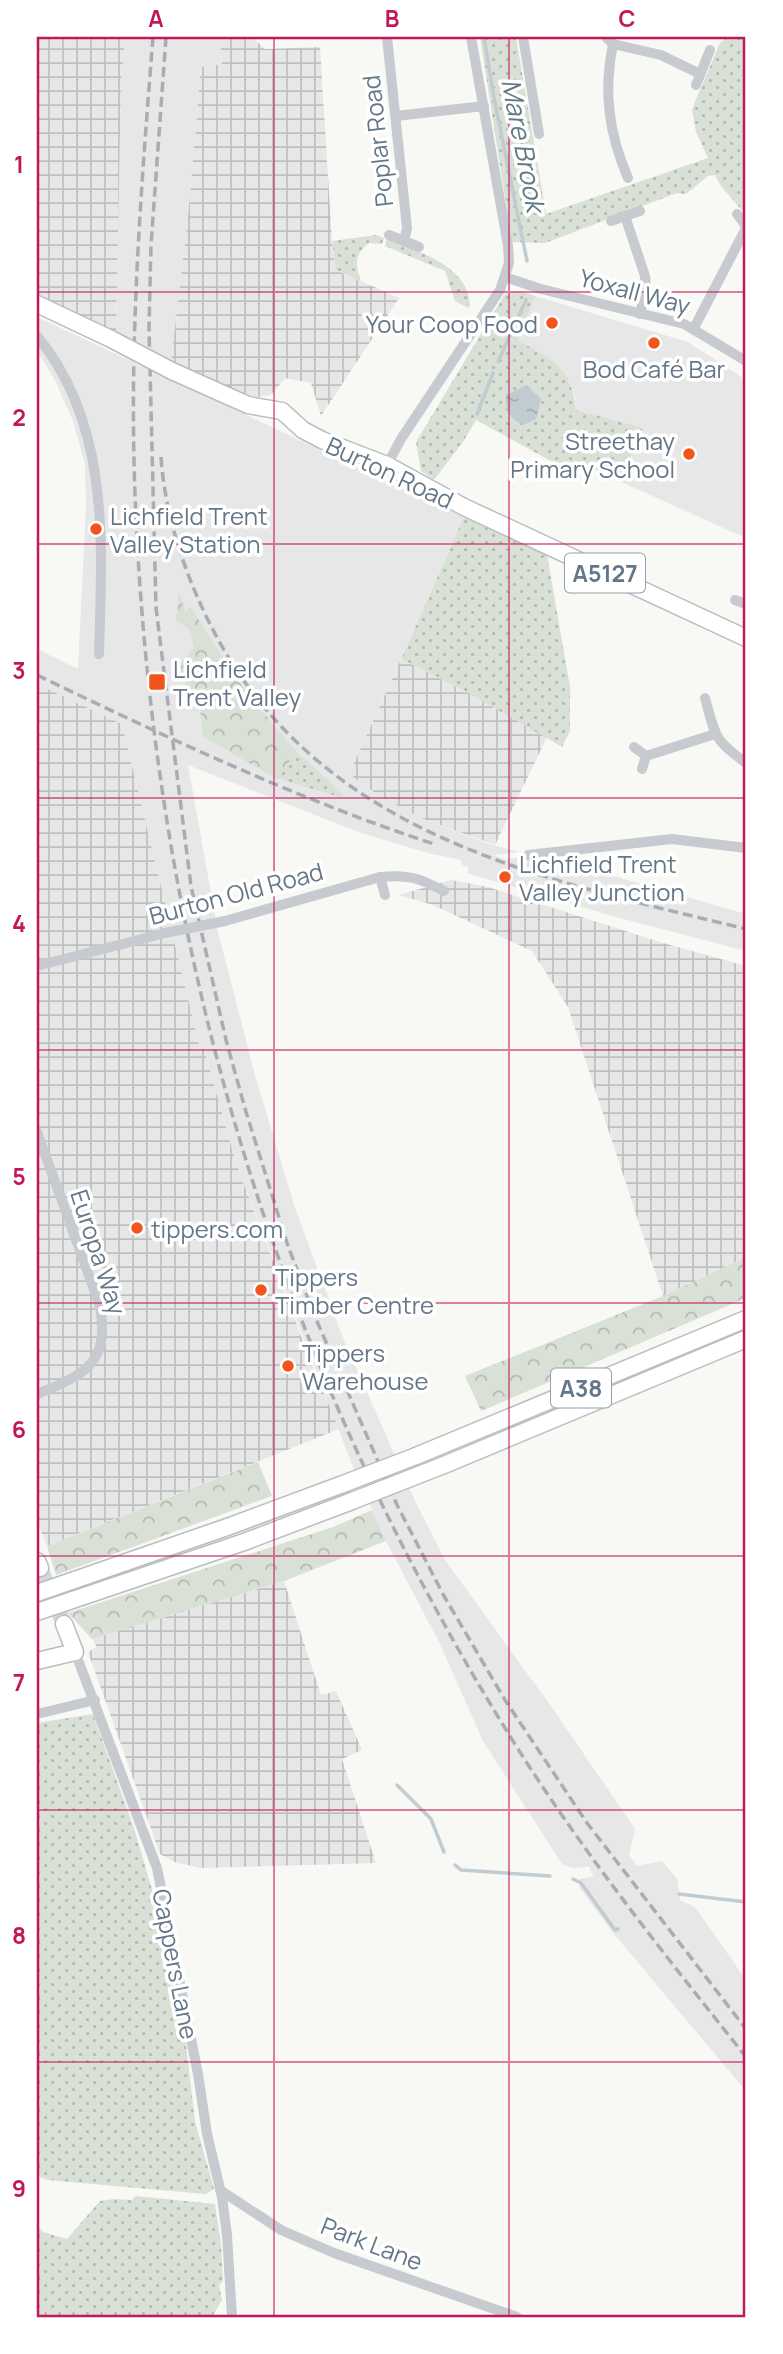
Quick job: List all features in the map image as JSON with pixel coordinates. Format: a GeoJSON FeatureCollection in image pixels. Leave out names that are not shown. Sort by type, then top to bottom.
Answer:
{"type":"FeatureCollection","features":[{"type":"Feature","properties":{"kind":"highway","name":"Burton Road"},"geometry":{"type":"LineString","coordinates":[[37,304],[172,371],[248,405],[282,411],[303,430],[322,440],[387,465],[464,508],[746,638]]}},
{"type":"Feature","properties":{"kind":"highway","name":"A38"},"geometry":{"type":"LineString","coordinates":[[37,1592],[230,1526],[416,1456],[746,1319]]}},
{"type":"Feature","properties":{"kind":"highway","name":"A38"},"geometry":{"type":"LineString","coordinates":[[37,1612],[244,1542],[352,1501],[746,1339]]}},
{"type":"Feature","properties":{"kind":"highway","name":"Cappers Lane"},"geometry":{"type":"LineString","coordinates":[[64,1624],[75,1652]]}},
{"type":"Feature","properties":{"kind":"highway"},"geometry":{"type":"LineString","coordinates":[[37,1661],[75,1652]]}},
{"type":"Feature","properties":{"kind":"street","name":"Poplar Road"},"geometry":{"type":"LineString","coordinates":[[387,37],[407,228],[404,241]]}},
{"type":"Feature","properties":{"kind":"street"},"geometry":{"type":"LineString","coordinates":[[387,465],[401,439],[500,290],[509,263],[471,37]]}},
{"type":"Feature","properties":{"kind":"street"},"geometry":{"type":"LineString","coordinates":[[523,37],[539,134]]}},
{"type":"Feature","properties":{"kind":"street"},"geometry":{"type":"LineString","coordinates":[[628,178],[611,125],[607,96],[610,41],[661,55],[700,74]]}},
{"type":"Feature","properties":{"kind":"street"},"geometry":{"type":"LineString","coordinates":[[696,85],[710,50]]}},
{"type":"Feature","properties":{"kind":"street"},"geometry":{"type":"LineString","coordinates":[[396,116],[484,106]]}},
{"type":"Feature","properties":{"kind":"street"},"geometry":{"type":"LineString","coordinates":[[611,221],[640,211]]}},
{"type":"Feature","properties":{"kind":"street"},"geometry":{"type":"LineString","coordinates":[[694,328],[746,227],[737,214]]}},
{"type":"Feature","properties":{"kind":"street"},"geometry":{"type":"LineString","coordinates":[[625,216],[645,276],[646,287],[640,314]]}},
{"type":"Feature","properties":{"kind":"street"},"geometry":{"type":"LineString","coordinates":[[389,234],[419,247]]}},
{"type":"Feature","properties":{"kind":"street","name":"Yoxall Way"},"geometry":{"type":"LineString","coordinates":[[505,277],[684,324],[746,361]]}},
{"type":"Feature","properties":{"kind":"street"},"geometry":{"type":"LineString","coordinates":[[37,335],[68,382],[82,415],[93,457],[98,488],[100,540],[99,654]]}},
{"type":"Feature","properties":{"kind":"street"},"geometry":{"type":"LineString","coordinates":[[705,698],[715,734],[726,749],[746,763]]}},
{"type":"Feature","properties":{"kind":"street"},"geometry":{"type":"LineString","coordinates":[[646,756],[715,734]]}},
{"type":"Feature","properties":{"kind":"street"},"geometry":{"type":"LineString","coordinates":[[634,747],[646,756]]}},
{"type":"Feature","properties":{"kind":"street"},"geometry":{"type":"LineString","coordinates":[[642,769],[646,756]]}},
{"type":"Feature","properties":{"kind":"street"},"geometry":{"type":"LineString","coordinates":[[528,855],[672,839],[746,848]]}},
{"type":"Feature","properties":{"kind":"street","name":"Burton Old Road"},"geometry":{"type":"LineString","coordinates":[[37,966],[165,933],[225,921],[380,877],[402,874],[420,878],[444,891]]}},
{"type":"Feature","properties":{"kind":"street"},"geometry":{"type":"LineString","coordinates":[[380,877],[385,895]]}},
{"type":"Feature","properties":{"kind":"street","name":"Europa Way"},"geometry":{"type":"LineString","coordinates":[[37,1132],[100,1306],[102,1337],[97,1354],[81,1374],[37,1394]]}},
{"type":"Feature","properties":{"kind":"street","name":"Cappers Lane"},"geometry":{"type":"LineString","coordinates":[[75,1652],[156,1868],[220,2190],[227,2235],[232,2317]]}},
{"type":"Feature","properties":{"kind":"street"},"geometry":{"type":"LineString","coordinates":[[37,1714],[95,1700]]}},
{"type":"Feature","properties":{"kind":"street","name":"Park Lane"},"geometry":{"type":"LineString","coordinates":[[220,2190],[281,2230],[334,2253],[517,2317]]}},
{"type":"Feature","properties":{"kind":"shaded area"},"geometry":{"type":"Polygon","coordinates":[[[37,37],[125,37],[121,83],[116,335],[37,295],[37,37]]]}},
{"type":"Feature","properties":{"kind":"shaded area"},"geometry":{"type":"Polygon","coordinates":[[[125,37],[220,37],[222,65],[201,67],[188,217],[171,361],[116,335],[121,83],[125,37]]]}},
{"type":"Feature","properties":{"kind":"shaded area"},"geometry":{"type":"Polygon","coordinates":[[[220,37],[252,37],[265,49],[320,47],[336,270],[399,298],[321,416],[311,383],[285,378],[271,395],[257,397],[229,389],[171,361],[188,217],[201,67],[222,64],[220,37]]]}},
{"type":"Feature","properties":{"kind":"shaded area"},"geometry":{"type":"Polygon","coordinates":[[[535,296],[688,342],[746,380],[746,538],[619,481],[644,428],[576,410],[575,396],[569,380],[518,341],[535,296]]]}},
{"type":"Feature","properties":{"kind":"shaded area"},"geometry":{"type":"Polygon","coordinates":[[[37,317],[464,517],[349,774],[421,818],[489,844],[520,852],[493,855],[505,859],[541,859],[596,871],[746,914],[746,951],[616,917],[467,873],[469,867],[462,865],[461,860],[361,833],[188,765],[218,932],[256,1079],[295,1208],[343,1338],[416,1503],[445,1560],[553,1709],[635,1829],[629,1855],[637,1866],[662,1861],[677,1879],[680,1900],[695,1907],[746,1980],[746,2091],[614,1934],[579,1887],[580,1879],[594,1876],[589,1867],[573,1868],[562,1864],[483,1741],[440,1644],[386,1541],[351,1462],[236,1163],[204,1049],[200,1050],[122,724],[37,684],[37,649],[78,669],[86,506],[85,464],[73,421],[56,382],[37,351],[37,317]]]}},
{"type":"Feature","properties":{"kind":"shaded area"},"geometry":{"type":"Polygon","coordinates":[[[401,659],[547,737],[495,845],[421,818],[380,796],[349,774],[401,659]]]}},
{"type":"Feature","properties":{"kind":"shaded area"},"geometry":{"type":"Polygon","coordinates":[[[37,684],[122,724],[200,1049],[204,1049],[236,1163],[339,1429],[47,1546],[37,1522],[37,684]]]}},
{"type":"Feature","properties":{"kind":"shaded area"},"geometry":{"type":"Polygon","coordinates":[[[451,880],[488,887],[663,943],[746,966],[746,1257],[663,1296],[568,1007],[532,951],[433,905],[399,895],[451,880]]]}},
{"type":"Feature","properties":{"kind":"shaded area"},"geometry":{"type":"Polygon","coordinates":[[[284,1581],[321,1695],[336,1691],[362,1750],[342,1759],[376,1863],[201,1868],[174,1862],[160,1854],[88,1652],[97,1647],[92,1639],[284,1581]]]}},
{"type":"Feature","properties":{"kind":"green space"},"geometry":{"type":"Polygon","coordinates":[[[480,37],[516,37],[546,214],[708,158],[696,132],[692,109],[720,43],[727,37],[746,37],[746,215],[715,175],[708,176],[686,194],[677,193],[545,243],[512,242],[480,37]]]}},
{"type":"Feature","properties":{"kind":"green space"},"geometry":{"type":"Polygon","coordinates":[[[376,235],[384,238],[382,244],[369,243],[358,256],[361,281],[336,270],[332,241],[376,235]]]}},
{"type":"Feature","properties":{"kind":"green space"},"geometry":{"type":"Polygon","coordinates":[[[387,239],[426,255],[451,270],[467,291],[470,305],[468,308],[455,301],[445,271],[385,246],[387,239]]]}},
{"type":"Feature","properties":{"kind":"green space"},"geometry":{"type":"Polygon","coordinates":[[[519,291],[535,296],[518,341],[550,359],[565,374],[574,395],[576,410],[644,428],[619,481],[601,472],[551,461],[476,420],[434,480],[421,471],[416,442],[505,294],[519,291]]]}},
{"type":"Feature","properties":{"kind":"green space"},"geometry":{"type":"Polygon","coordinates":[[[464,517],[547,555],[570,687],[570,731],[562,747],[465,691],[401,659],[464,517]]]}},
{"type":"Feature","properties":{"kind":"green space"},"geometry":{"type":"Polygon","coordinates":[[[179,592],[185,610],[191,608],[247,694],[297,752],[276,778],[203,737],[199,699],[189,697],[181,670],[181,663],[194,648],[190,630],[176,620],[179,592]]]}},
{"type":"Feature","properties":{"kind":"green space"},"geometry":{"type":"Polygon","coordinates":[[[297,752],[344,795],[340,797],[276,778],[297,752]]]}},
{"type":"Feature","properties":{"kind":"green space"},"geometry":{"type":"Polygon","coordinates":[[[746,1257],[746,1298],[481,1411],[465,1376],[663,1296],[746,1257]]]}},
{"type":"Feature","properties":{"kind":"green space"},"geometry":{"type":"Polygon","coordinates":[[[258,1462],[272,1496],[56,1575],[47,1546],[258,1462]]]}},
{"type":"Feature","properties":{"kind":"green space"},"geometry":{"type":"Polygon","coordinates":[[[372,1510],[386,1541],[284,1581],[92,1639],[68,1613],[333,1527],[372,1510]]]}},
{"type":"Feature","properties":{"kind":"green space"},"geometry":{"type":"Polygon","coordinates":[[[93,1714],[134,1828],[156,1903],[186,2044],[195,2121],[214,2189],[205,2194],[48,2180],[37,2176],[37,1723],[93,1714]]]}},
{"type":"Feature","properties":{"kind":"green space"},"geometry":{"type":"Polygon","coordinates":[[[136,2196],[215,2204],[223,2281],[219,2285],[222,2300],[212,2317],[37,2317],[37,2225],[43,2232],[67,2239],[100,2201],[132,2200],[136,2196]]]}},
{"type":"Feature","properties":{"kind":"water"},"geometry":{"type":"Polygon","coordinates":[[[526,385],[541,399],[536,419],[523,425],[509,413],[506,400],[507,395],[526,385]]]}},
{"type":"Feature","properties":{"kind":"waterway","name":"Mare Brook"},"geometry":{"type":"LineString","coordinates":[[484,37],[527,261]]}},
{"type":"Feature","properties":{"kind":"waterway","name":"Mare Brook"},"geometry":{"type":"LineString","coordinates":[[498,362],[526,300]]}},
{"type":"Feature","properties":{"kind":"waterway","name":"Mare Brook"},"geometry":{"type":"LineString","coordinates":[[477,414],[493,373]]}},
{"type":"Feature","properties":{"kind":"waterway"},"geometry":{"type":"LineString","coordinates":[[397,1785],[431,1819],[444,1852]]}},
{"type":"Feature","properties":{"kind":"waterway"},"geometry":{"type":"LineString","coordinates":[[455,1865],[461,1870],[550,1876]]}},
{"type":"Feature","properties":{"kind":"waterway"},"geometry":{"type":"LineString","coordinates":[[573,1879],[581,1883],[615,1930],[618,1929]]}},
{"type":"Feature","properties":{"kind":"waterway"},"geometry":{"type":"LineString","coordinates":[[679,1894],[746,1902]]}},
{"type":"Feature","properties":{"kind":"tunnel"},"geometry":{"type":"LineString","coordinates":[[40,1568],[64,1624]]}},
{"type":"Feature","properties":{"kind":"railway"},"geometry":{"type":"LineString","coordinates":[[153,37],[140,208],[134,379],[135,494],[146,661],[168,825],[199,986],[241,1143],[293,1297],[356,1448],[429,1596],[540,1783],[625,1903],[746,2057]]}},
{"type":"Feature","properties":{"kind":"railway"},"geometry":{"type":"LineString","coordinates":[[166,37],[151,245],[149,328],[156,608],[191,886],[226,1040],[246,1112],[288,1246],[316,1319],[397,1505],[444,1596],[505,1700],[587,1823],[746,2029]]}},
{"type":"Feature","properties":{"kind":"railway"},"geometry":{"type":"LineString","coordinates":[[161,457],[177,543],[210,624],[255,696],[309,754],[371,800],[439,836],[513,866],[589,890],[746,929]]}},
{"type":"Feature","properties":{"kind":"railway"},"geometry":{"type":"LineString","coordinates":[[37,675],[284,788],[437,845]]}},
{"type":"Feature","properties":{"kind":"place","name":"Your Coop Food"},"geometry":{"type":"Point","coordinates":[552,323]}},
{"type":"Feature","properties":{"kind":"place","name":"Bod Café Bar"},"geometry":{"type":"Point","coordinates":[654,343]}},
{"type":"Feature","properties":{"kind":"place","name":"Streethay Primary School"},"geometry":{"type":"Point","coordinates":[689,454]}},
{"type":"Feature","properties":{"kind":"place","name":"Lichfield Trent Valley Station"},"geometry":{"type":"Point","coordinates":[96,529]}},
{"type":"Feature","properties":{"kind":"place","name":"Lichfield Trent Valley"},"geometry":{"type":"Point","coordinates":[157,682]}},
{"type":"Feature","properties":{"kind":"place","name":"Lichfield Trent Valley Junction"},"geometry":{"type":"Point","coordinates":[505,877]}},
{"type":"Feature","properties":{"kind":"place","name":"tippers.com"},"geometry":{"type":"Point","coordinates":[137,1228]}},
{"type":"Feature","properties":{"kind":"place","name":"Tippers Timber Centre"},"geometry":{"type":"Point","coordinates":[261,1290]}},
{"type":"Feature","properties":{"kind":"place","name":"Tippers Warehouse"},"geometry":{"type":"Point","coordinates":[288,1366]}}]}
